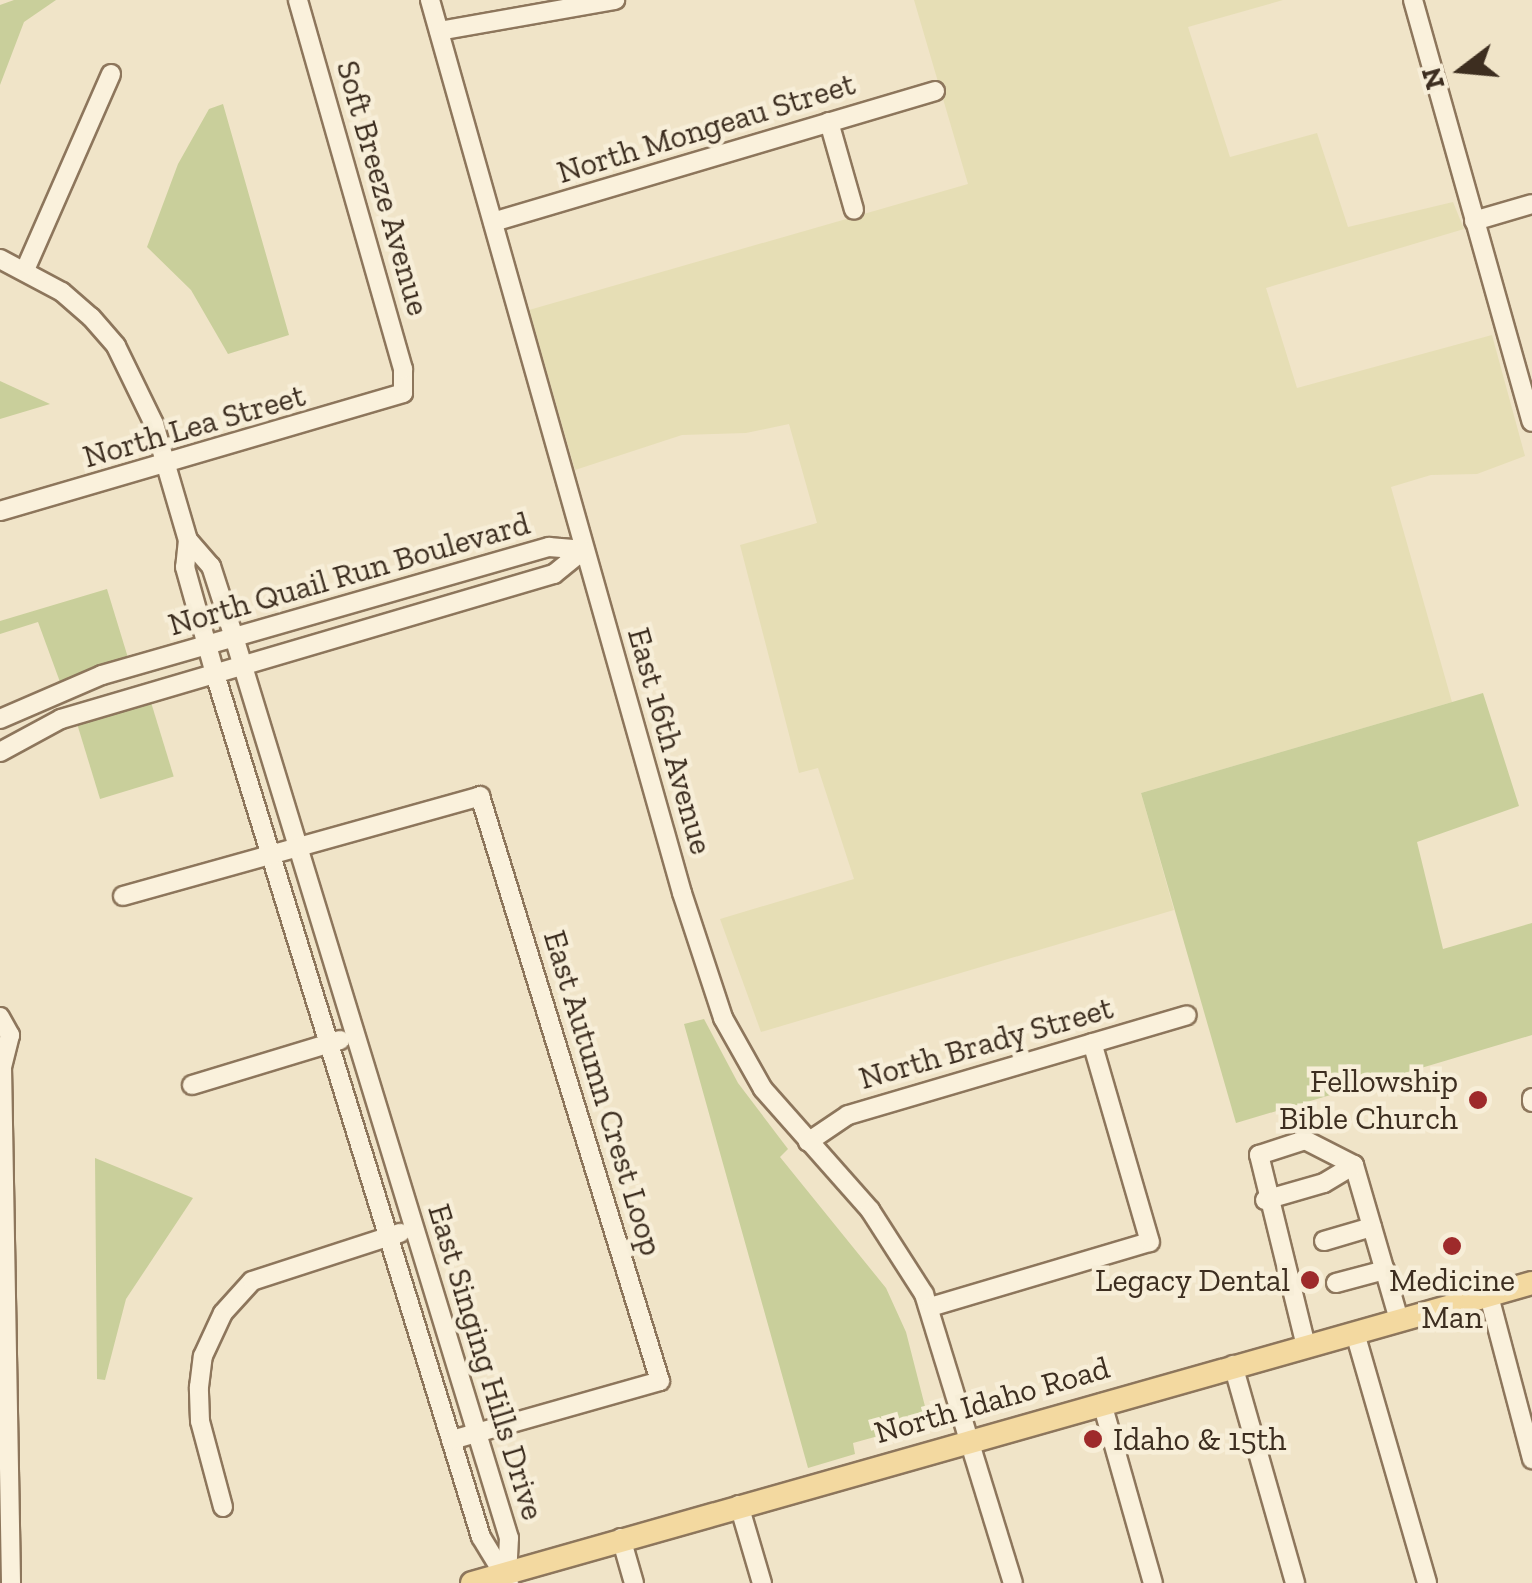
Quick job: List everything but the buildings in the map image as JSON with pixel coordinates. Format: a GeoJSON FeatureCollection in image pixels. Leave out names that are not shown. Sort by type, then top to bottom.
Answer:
{"type":"FeatureCollection","features":[{"type":"Feature","properties":{"kind":"main road","name":"North Idaho Road"},"geometry":{"type":"LineString","coordinates":[[472,1583],[508,1578],[620,1538],[1532,1284]]}},
{"type":"Feature","properties":{"kind":"street","name":"Soft Breeze Avenue"},"geometry":{"type":"LineString","coordinates":[[298,0],[403,369],[403,393]]}},
{"type":"Feature","properties":{"kind":"street","name":"East 16th Avenue"},"geometry":{"type":"LineString","coordinates":[[430,0],[584,550],[724,1018],[763,1089],[870,1210],[930,1307],[1013,1583]]}},
{"type":"Feature","properties":{"kind":"street"},"geometry":{"type":"LineString","coordinates":[[439,32],[615,0]]}},
{"type":"Feature","properties":{"kind":"street"},"geometry":{"type":"LineString","coordinates":[[1412,0],[1532,421]]}},
{"type":"Feature","properties":{"kind":"street"},"geometry":{"type":"LineString","coordinates":[[26,270],[111,74]]}},
{"type":"Feature","properties":{"kind":"street","name":"North Mongeau Street"},"geometry":{"type":"LineString","coordinates":[[493,222],[935,91]]}},
{"type":"Feature","properties":{"kind":"street"},"geometry":{"type":"LineString","coordinates":[[829,122],[854,210]]}},
{"type":"Feature","properties":{"kind":"street"},"geometry":{"type":"LineString","coordinates":[[1474,221],[1532,204]]}},
{"type":"Feature","properties":{"kind":"street","name":"East Singing Hills Drive"},"geometry":{"type":"LineString","coordinates":[[0,259],[62,292],[116,346],[166,465],[188,540],[184,568],[214,674],[481,1536],[508,1578]]}},
{"type":"Feature","properties":{"kind":"street","name":"North Lea Street"},"geometry":{"type":"LineString","coordinates":[[0,511],[403,393]]}},
{"type":"Feature","properties":{"kind":"street","name":"East Singing Hills Drive"},"geometry":{"type":"LineString","coordinates":[[188,540],[211,566],[243,666],[509,1538],[508,1578]]}},
{"type":"Feature","properties":{"kind":"street","name":"North Quail Run Boulevard"},"geometry":{"type":"LineString","coordinates":[[0,720],[102,675],[549,547],[584,550]]}},
{"type":"Feature","properties":{"kind":"street","name":"North Quail Run Boulevard"},"geometry":{"type":"LineString","coordinates":[[0,752],[61,720],[554,574],[584,550]]}},
{"type":"Feature","properties":{"kind":"street","name":"East Autumn Crest Loop"},"geometry":{"type":"LineString","coordinates":[[298,847],[480,796],[660,1381],[451,1440]]}},
{"type":"Feature","properties":{"kind":"street"},"geometry":{"type":"LineString","coordinates":[[123,896],[298,847]]}},
{"type":"Feature","properties":{"kind":"street","name":"North Brady Street"},"geometry":{"type":"LineString","coordinates":[[808,1142],[848,1115],[1187,1015]]}},
{"type":"Feature","properties":{"kind":"street"},"geometry":{"type":"LineString","coordinates":[[0,1017],[10,1035],[2,1066],[4,1414],[11,1583]]}},
{"type":"Feature","properties":{"kind":"street"},"geometry":{"type":"LineString","coordinates":[[192,1085],[355,1036]]}},
{"type":"Feature","properties":{"kind":"street"},"geometry":{"type":"LineString","coordinates":[[930,1307],[1150,1242],[1092,1043]]}},
{"type":"Feature","properties":{"kind":"street"},"geometry":{"type":"LineString","coordinates":[[1306,1346],[1265,1200],[1259,1156],[1305,1140],[1354,1165],[1399,1320]]}},
{"type":"Feature","properties":{"kind":"street"},"geometry":{"type":"LineString","coordinates":[[1265,1200],[1324,1183],[1354,1165]]}},
{"type":"Feature","properties":{"kind":"street"},"geometry":{"type":"LineString","coordinates":[[1324,1241],[1372,1226]]}},
{"type":"Feature","properties":{"kind":"street"},"geometry":{"type":"LineString","coordinates":[[224,1507],[200,1421],[199,1388],[203,1356],[224,1313],[252,1281],[415,1229]]}},
{"type":"Feature","properties":{"kind":"street"},"geometry":{"type":"LineString","coordinates":[[1336,1283],[1385,1270]]}},
{"type":"Feature","properties":{"kind":"street"},"geometry":{"type":"LineString","coordinates":[[1489,1296],[1532,1459]]}},
{"type":"Feature","properties":{"kind":"street"},"geometry":{"type":"LineString","coordinates":[[1354,1333],[1427,1583]]}},
{"type":"Feature","properties":{"kind":"street"},"geometry":{"type":"LineString","coordinates":[[1233,1365],[1295,1583]]}},
{"type":"Feature","properties":{"kind":"street"},"geometry":{"type":"LineString","coordinates":[[1102,1403],[1154,1583]]}},
{"type":"Feature","properties":{"kind":"street"},"geometry":{"type":"LineString","coordinates":[[739,1505],[762,1583]]}},
{"type":"Feature","properties":{"kind":"street"},"geometry":{"type":"LineString","coordinates":[[620,1538],[634,1583]]}},
{"type":"Feature","properties":{"kind":"shaded area"},"geometry":{"type":"Polygon","coordinates":[[[914,0],[1283,0],[1188,27],[1230,157],[1317,133],[1348,227],[1453,202],[1464,229],[1266,288],[1297,388],[1492,335],[1525,456],[1477,474],[1431,475],[1391,487],[1452,702],[1141,793],[1174,910],[761,1032],[720,919],[854,879],[818,768],[799,773],[740,545],[817,523],[789,424],[746,433],[682,435],[575,470],[529,310],[968,184],[914,0]]]}},
{"type":"Feature","properties":{"kind":"green space"},"geometry":{"type":"Polygon","coordinates":[[[14,0],[56,0],[24,22],[0,85],[0,5],[14,0]]]}},
{"type":"Feature","properties":{"kind":"green space"},"geometry":{"type":"Polygon","coordinates":[[[223,104],[289,335],[228,354],[191,290],[147,247],[178,164],[209,109],[223,104]]]}},
{"type":"Feature","properties":{"kind":"green space"},"geometry":{"type":"Polygon","coordinates":[[[0,381],[50,404],[0,419],[0,381]]]}},
{"type":"Feature","properties":{"kind":"green space"},"geometry":{"type":"Polygon","coordinates":[[[107,589],[129,661],[60,682],[38,622],[0,634],[0,621],[107,589]]]}},
{"type":"Feature","properties":{"kind":"green space"},"geometry":{"type":"Polygon","coordinates":[[[1483,693],[1519,806],[1417,842],[1443,949],[1532,923],[1532,1035],[1236,1123],[1141,793],[1483,693]]]}},
{"type":"Feature","properties":{"kind":"green space"},"geometry":{"type":"Polygon","coordinates":[[[150,699],[174,776],[100,799],[76,722],[150,699]]]}},
{"type":"Feature","properties":{"kind":"green space"},"geometry":{"type":"Polygon","coordinates":[[[704,1019],[738,1083],[788,1149],[780,1157],[886,1288],[906,1332],[929,1422],[853,1443],[855,1454],[808,1468],[684,1024],[704,1019]]]}},
{"type":"Feature","properties":{"kind":"green space"},"geometry":{"type":"Polygon","coordinates":[[[95,1158],[193,1198],[126,1299],[105,1380],[97,1379],[95,1158]]]}},
{"type":"Feature","properties":{"kind":"place","name":"Fellowship Bible Church"},"geometry":{"type":"Point","coordinates":[1478,1100]}},
{"type":"Feature","properties":{"kind":"place","name":"Medicine Man"},"geometry":{"type":"Point","coordinates":[1452,1246]}},
{"type":"Feature","properties":{"kind":"place","name":"Legacy Dental"},"geometry":{"type":"Point","coordinates":[1310,1280]}},
{"type":"Feature","properties":{"kind":"place","name":"Idaho & 15th"},"geometry":{"type":"Point","coordinates":[1093,1439]}}]}
